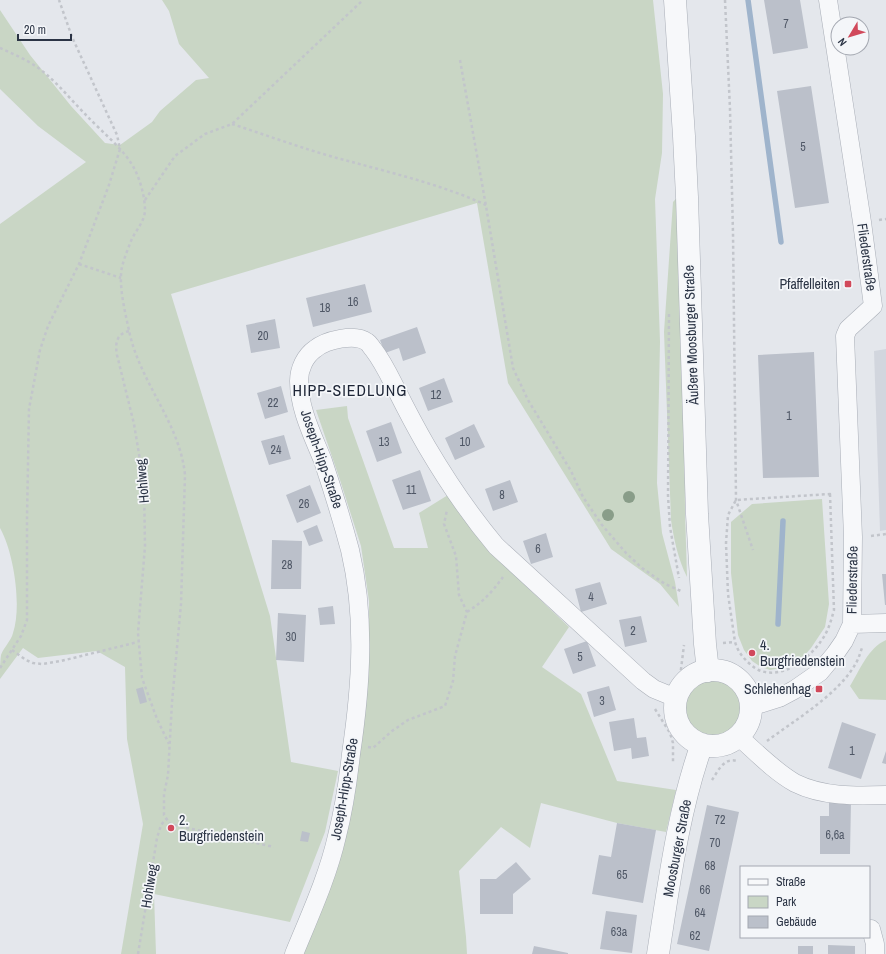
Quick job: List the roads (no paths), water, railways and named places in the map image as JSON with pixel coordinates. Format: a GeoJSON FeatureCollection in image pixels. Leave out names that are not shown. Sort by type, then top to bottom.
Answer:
{"type":"FeatureCollection","features":[{"type":"Feature","properties":{"kind":"street","name":"Äußere Moosburger Straße"},"geometry":{"type":"LineString","coordinates":[[675,0],[686,189],[697,514],[704,644],[708,671]]}},
{"type":"Feature","properties":{"kind":"street","name":"Fliederstraße"},"geometry":{"type":"LineString","coordinates":[[828,0],[862,222],[880,307],[848,329],[845,336],[853,537],[852,624]]}},
{"type":"Feature","properties":{"kind":"street","name":"Joseph-Hipp-Straße"},"geometry":{"type":"LineString","coordinates":[[294,954],[322,882],[337,837],[347,788],[361,668],[358,592],[352,560],[334,493],[305,412],[300,387],[299,380],[302,367],[306,358],[315,348],[329,341],[342,338],[352,337],[367,341],[386,367],[410,417],[427,447],[458,495],[496,546],[644,681],[654,689],[676,698]]}},
{"type":"Feature","properties":{"kind":"street"},"geometry":{"type":"LineString","coordinates":[[750,707],[779,698],[794,690],[820,672],[844,641],[852,624],[878,623]]}},
{"type":"Feature","properties":{"kind":"street"},"geometry":{"type":"LineString","coordinates":[[713,670],[725,672],[737,678],[745,688],[750,700],[750,714],[746,726],[738,736],[727,743],[714,746],[694,741],[686,734],[680,726],[676,716],[675,706],[676,698],[681,686],[689,678],[700,672],[708,671],[713,670]]}},
{"type":"Feature","properties":{"kind":"street"},"geometry":{"type":"LineString","coordinates":[[738,736],[785,776],[806,787],[828,793],[886,795]]}},
{"type":"Feature","properties":{"kind":"street","name":"Moosburger Straße"},"geometry":{"type":"LineString","coordinates":[[658,954],[679,827],[694,765],[702,744]]}},
{"type":"Feature","properties":{"kind":"street"},"geometry":{"type":"LineString","coordinates":[[871,929],[875,944],[875,954]]}},
{"type":"Feature","properties":{"kind":"waterway"},"geometry":{"type":"LineString","coordinates":[[748,0],[781,242]]}},
{"type":"Feature","properties":{"kind":"waterway"},"geometry":{"type":"LineString","coordinates":[[778,624],[783,521]]}},
{"type":"Feature","properties":{"kind":"place","name":"Pfaffelleiten"},"geometry":{"type":"Point","coordinates":[848,284]}},
{"type":"Feature","properties":{"kind":"place","name":"4. Burgfriedenstein"},"geometry":{"type":"Point","coordinates":[752,653]}},
{"type":"Feature","properties":{"kind":"place","name":"Schlehenhag"},"geometry":{"type":"Point","coordinates":[819,689]}},
{"type":"Feature","properties":{"kind":"place","name":"2. Burgfriedenstein"},"geometry":{"type":"Point","coordinates":[171,828]}},
{"type":"Feature","properties":{"kind":"district","name":"HIPP-SIEDLUNG"},"geometry":{"type":"Point","coordinates":[350,390]}}]}
